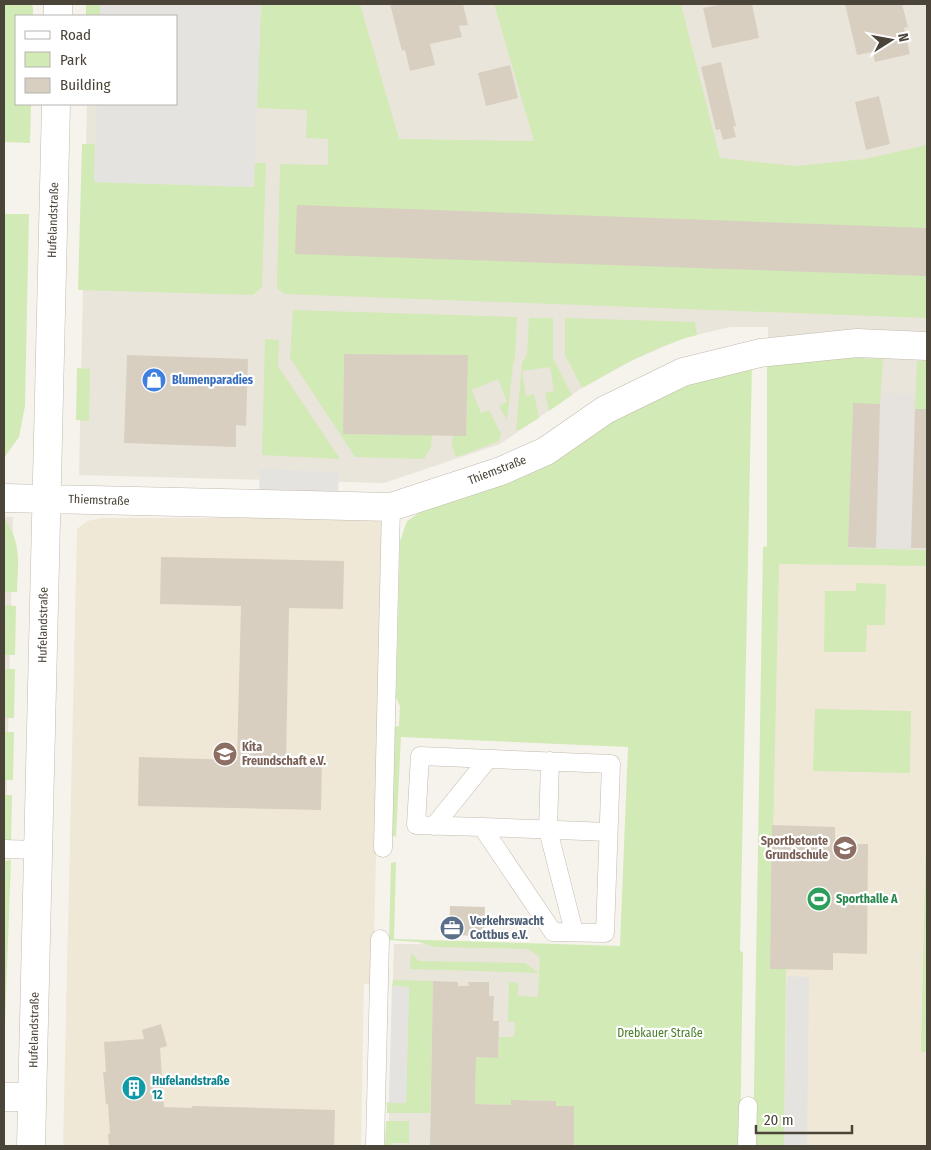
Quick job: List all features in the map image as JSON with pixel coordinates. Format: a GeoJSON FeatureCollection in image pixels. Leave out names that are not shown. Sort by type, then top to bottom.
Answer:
{"type":"FeatureCollection","features":[{"type":"Feature","properties":{"kind":"street","name":"Hufelandstraße"},"geometry":{"type":"LineString","coordinates":[[31,1146],[45,499],[56,105]]}},
{"type":"Feature","properties":{"kind":"street","name":"Thiemstraße"},"geometry":{"type":"LineString","coordinates":[[4,498],[391,507],[500,471],[546,450],[605,410],[683,372],[760,353],[857,343],[927,346]]}},
{"type":"Feature","properties":{"kind":"street"},"geometry":{"type":"LineString","coordinates":[[4,1097],[32,1097]]}},
{"type":"Feature","properties":{"kind":"lane"},"geometry":{"type":"LineString","coordinates":[[383,848],[391,507]]}},
{"type":"Feature","properties":{"kind":"lane"},"geometry":{"type":"LineString","coordinates":[[482,827],[554,932],[605,933],[611,764],[420,756],[416,825],[482,827],[608,832]]}},
{"type":"Feature","properties":{"kind":"lane"},"geometry":{"type":"LineString","coordinates":[[434,826],[488,758]]}},
{"type":"Feature","properties":{"kind":"lane"},"geometry":{"type":"LineString","coordinates":[[550,761],[548,830],[574,932]]}},
{"type":"Feature","properties":{"kind":"lane"},"geometry":{"type":"LineString","coordinates":[[4,849],[38,850]]}},
{"type":"Feature","properties":{"kind":"lane"},"geometry":{"type":"LineString","coordinates":[[375,1146],[380,939]]}},
{"type":"Feature","properties":{"kind":"lane"},"geometry":{"type":"LineString","coordinates":[[747,1146],[748,1106]]}},
{"type":"Feature","properties":{"kind":"shaded area"},"geometry":{"type":"Polygon","coordinates":[[[89,4],[927,4],[927,550],[767,547],[768,327],[730,327],[684,338],[631,361],[582,388],[500,444],[384,483],[79,475],[87,105],[178,105],[178,15],[89,15],[89,4]]]}},
{"type":"Feature","properties":{"kind":"shaded area"},"geometry":{"type":"Polygon","coordinates":[[[100,4],[261,4],[254,187],[94,182],[97,105],[178,105],[178,15],[100,15],[100,4]]]}},
{"type":"Feature","properties":{"kind":"shaded area"},"geometry":{"type":"Polygon","coordinates":[[[850,392],[927,394],[927,550],[847,548],[850,392]]]}},
{"type":"Feature","properties":{"kind":"shaded area"},"geometry":{"type":"Polygon","coordinates":[[[260,469],[339,472],[338,495],[259,493],[260,469]]]}},
{"type":"Feature","properties":{"kind":"shaded area"},"geometry":{"type":"Polygon","coordinates":[[[4,517],[13,517],[4,916],[4,517]]]}},
{"type":"Feature","properties":{"kind":"shaded area","name":"Kita Freundschaft e.V."},"geometry":{"type":"Polygon","coordinates":[[[103,518],[384,518],[373,984],[364,984],[361,1146],[63,1146],[77,529],[87,521],[103,518]]]}},
{"type":"Feature","properties":{"kind":"shaded area","name":"Sportbetonte Grundschule"},"geometry":{"type":"Polygon","coordinates":[[[767,547],[927,550],[927,1146],[757,1146],[767,547]]]}},
{"type":"Feature","properties":{"kind":"shaded area"},"geometry":{"type":"Polygon","coordinates":[[[394,944],[541,945],[593,1146],[388,1146],[394,944]]]}},
{"type":"Feature","properties":{"kind":"shaded area"},"geometry":{"type":"Polygon","coordinates":[[[787,976],[809,977],[807,1146],[784,1146],[787,976]]]}},
{"type":"Feature","properties":{"kind":"shaded area"},"geometry":{"type":"Polygon","coordinates":[[[392,986],[409,987],[406,1103],[389,1103],[392,986]]]}},
{"type":"Feature","properties":{"kind":"green space"},"geometry":{"type":"Polygon","coordinates":[[[4,4],[31,4],[33,15],[15,15],[15,105],[31,105],[30,143],[4,142],[4,4]]]}},
{"type":"Feature","properties":{"kind":"green space"},"geometry":{"type":"Polygon","coordinates":[[[86,4],[100,4],[100,15],[86,15],[86,4]]]}},
{"type":"Feature","properties":{"kind":"green space"},"geometry":{"type":"Polygon","coordinates":[[[261,4],[360,4],[399,139],[534,141],[494,4],[681,4],[720,158],[796,166],[865,159],[927,145],[927,318],[285,294],[277,288],[280,164],[328,165],[328,139],[306,138],[307,110],[257,108],[261,4]]]}},
{"type":"Feature","properties":{"kind":"green space"},"geometry":{"type":"Polygon","coordinates":[[[82,144],[95,144],[94,182],[253,187],[254,163],[266,163],[262,287],[253,295],[78,290],[82,144]]]}},
{"type":"Feature","properties":{"kind":"green space"},"geometry":{"type":"Polygon","coordinates":[[[4,214],[29,214],[25,406],[19,437],[4,458],[4,214]]]}},
{"type":"Feature","properties":{"kind":"green space"},"geometry":{"type":"Polygon","coordinates":[[[293,310],[517,317],[515,356],[507,420],[499,406],[507,402],[498,379],[472,390],[481,413],[489,410],[501,434],[499,441],[460,456],[456,456],[452,446],[453,435],[466,435],[467,355],[344,354],[343,434],[432,435],[431,447],[424,459],[355,457],[290,358],[293,310]]]}},
{"type":"Feature","properties":{"kind":"green space"},"geometry":{"type":"Polygon","coordinates":[[[529,318],[553,318],[553,358],[572,395],[549,411],[545,393],[554,391],[550,367],[522,371],[526,396],[534,394],[539,418],[516,431],[522,363],[527,355],[529,318]]]}},
{"type":"Feature","properties":{"kind":"green space"},"geometry":{"type":"Polygon","coordinates":[[[565,318],[695,322],[697,335],[652,351],[582,388],[565,355],[565,318]]]}},
{"type":"Feature","properties":{"kind":"green space"},"geometry":{"type":"Polygon","coordinates":[[[265,339],[279,340],[278,366],[340,459],[262,455],[265,339]]]}},
{"type":"Feature","properties":{"kind":"green space"},"geometry":{"type":"Polygon","coordinates":[[[821,357],[883,359],[880,404],[853,404],[848,548],[927,550],[927,566],[779,564],[770,969],[786,969],[784,1146],[753,1146],[763,547],[767,546],[767,363],[821,357]]]}},
{"type":"Feature","properties":{"kind":"green space"},"geometry":{"type":"Polygon","coordinates":[[[917,361],[927,361],[927,409],[915,409],[917,361]]]}},
{"type":"Feature","properties":{"kind":"green space","name":"Drebkauer Straße"},"geometry":{"type":"Polygon","coordinates":[[[752,364],[740,951],[743,952],[740,1146],[574,1146],[574,1106],[556,1106],[555,1101],[511,1100],[511,1105],[475,1104],[476,1057],[498,1058],[499,1037],[514,1037],[515,1022],[508,1022],[509,982],[518,983],[518,996],[538,997],[540,957],[528,949],[436,947],[418,942],[389,940],[391,863],[396,862],[394,939],[620,946],[628,747],[401,737],[396,837],[391,835],[395,727],[399,726],[400,706],[396,698],[400,541],[407,521],[422,511],[589,434],[690,381],[752,364]]]}},
{"type":"Feature","properties":{"kind":"green space"},"geometry":{"type":"Polygon","coordinates":[[[77,368],[90,369],[89,421],[76,420],[77,368]]]}},
{"type":"Feature","properties":{"kind":"green space"},"geometry":{"type":"Polygon","coordinates":[[[4,518],[14,536],[18,553],[17,592],[4,592],[4,518]]]}},
{"type":"Feature","properties":{"kind":"green space"},"geometry":{"type":"Polygon","coordinates":[[[856,583],[886,584],[885,625],[867,625],[866,652],[824,652],[825,591],[856,591],[856,583]]]}},
{"type":"Feature","properties":{"kind":"green space"},"geometry":{"type":"Polygon","coordinates":[[[4,605],[16,606],[15,655],[4,655],[4,605]]]}},
{"type":"Feature","properties":{"kind":"green space"},"geometry":{"type":"Polygon","coordinates":[[[4,669],[15,669],[14,718],[4,718],[4,669]]]}},
{"type":"Feature","properties":{"kind":"green space"},"geometry":{"type":"Polygon","coordinates":[[[815,709],[911,711],[910,773],[813,771],[815,709]]]}},
{"type":"Feature","properties":{"kind":"green space"},"geometry":{"type":"Polygon","coordinates":[[[4,732],[14,732],[13,780],[4,780],[4,732]]]}},
{"type":"Feature","properties":{"kind":"green space"},"geometry":{"type":"Polygon","coordinates":[[[927,794],[927,1052],[921,1052],[927,794]]]}},
{"type":"Feature","properties":{"kind":"green space"},"geometry":{"type":"Polygon","coordinates":[[[4,795],[12,795],[11,843],[4,843],[4,795]]]}},
{"type":"Feature","properties":{"kind":"green space"},"geometry":{"type":"Polygon","coordinates":[[[11,860],[4,1049],[4,861],[11,860]]]}},
{"type":"Feature","properties":{"kind":"green space"},"geometry":{"type":"Polygon","coordinates":[[[411,953],[419,961],[525,963],[539,973],[410,969],[411,953]]]}},
{"type":"Feature","properties":{"kind":"green space"},"geometry":{"type":"Polygon","coordinates":[[[393,980],[433,981],[430,1113],[387,1113],[387,1102],[406,1103],[409,987],[392,986],[393,980]]]}},
{"type":"Feature","properties":{"kind":"green space"},"geometry":{"type":"Polygon","coordinates":[[[386,1121],[409,1121],[409,1143],[391,1143],[391,1146],[385,1146],[386,1121]]]}},
{"type":"Feature","properties":{"kind":"building"},"geometry":{"type":"Polygon","coordinates":[[[390,4],[463,4],[468,25],[459,26],[462,37],[430,44],[435,65],[410,71],[405,50],[402,51],[390,4]]]}},
{"type":"Feature","properties":{"kind":"building"},"geometry":{"type":"Polygon","coordinates":[[[723,4],[752,4],[759,38],[712,48],[703,8],[723,4]]]}},
{"type":"Feature","properties":{"kind":"building"},"geometry":{"type":"Polygon","coordinates":[[[845,4],[902,4],[908,27],[904,28],[910,54],[875,62],[873,52],[857,55],[845,4]]]}},
{"type":"Feature","properties":{"kind":"building"},"geometry":{"type":"Polygon","coordinates":[[[721,62],[736,126],[733,126],[736,137],[723,140],[720,129],[716,130],[701,67],[721,62]]]}},
{"type":"Feature","properties":{"kind":"building"},"geometry":{"type":"Polygon","coordinates":[[[510,65],[518,98],[486,106],[478,73],[510,65]]]}},
{"type":"Feature","properties":{"kind":"building"},"geometry":{"type":"Polygon","coordinates":[[[879,96],[890,144],[866,150],[855,102],[879,96]]]}},
{"type":"Feature","properties":{"kind":"building"},"geometry":{"type":"Polygon","coordinates":[[[297,205],[927,228],[927,276],[295,254],[297,205]]]}},
{"type":"Feature","properties":{"kind":"building"},"geometry":{"type":"Polygon","coordinates":[[[344,354],[468,355],[466,436],[343,434],[344,354]]]}},
{"type":"Feature","properties":{"kind":"building"},"geometry":{"type":"Polygon","coordinates":[[[127,355],[248,359],[246,426],[236,425],[236,447],[124,443],[127,355]]]}},
{"type":"Feature","properties":{"kind":"building"},"geometry":{"type":"Polygon","coordinates":[[[853,403],[880,404],[876,548],[848,547],[853,403]]]}},
{"type":"Feature","properties":{"kind":"building"},"geometry":{"type":"Polygon","coordinates":[[[915,409],[927,409],[927,548],[911,548],[915,409]]]}},
{"type":"Feature","properties":{"kind":"building"},"geometry":{"type":"Polygon","coordinates":[[[161,557],[344,561],[343,609],[289,608],[286,761],[322,762],[321,810],[138,806],[139,757],[237,760],[241,606],[160,604],[161,557]]]}},
{"type":"Feature","properties":{"kind":"building","name":"Sporthalle A"},"geometry":{"type":"Polygon","coordinates":[[[772,825],[835,827],[835,844],[868,844],[867,954],[833,953],[833,970],[770,969],[772,825]]]}},
{"type":"Feature","properties":{"kind":"building"},"geometry":{"type":"Polygon","coordinates":[[[450,906],[485,907],[484,936],[449,935],[450,906]]]}},
{"type":"Feature","properties":{"kind":"building"},"geometry":{"type":"Polygon","coordinates":[[[433,981],[458,982],[458,986],[469,986],[468,982],[489,982],[489,996],[494,996],[493,1021],[499,1021],[498,1058],[476,1057],[475,1104],[511,1105],[511,1100],[556,1101],[556,1106],[574,1106],[574,1146],[430,1146],[433,981]]]}},
{"type":"Feature","properties":{"kind":"building","name":"Hufelandstraße 12"},"geometry":{"type":"Polygon","coordinates":[[[161,1024],[167,1046],[160,1048],[164,1107],[335,1110],[334,1146],[109,1146],[108,1104],[106,1104],[103,1072],[106,1072],[104,1042],[144,1039],[142,1030],[161,1024]]]}},
{"type":"Feature","properties":{"kind":"place","name":"Blumenparadies"},"geometry":{"type":"Point","coordinates":[154,380]}},
{"type":"Feature","properties":{"kind":"place","name":"Kita Freundschaft e.V."},"geometry":{"type":"Point","coordinates":[225,754]}},
{"type":"Feature","properties":{"kind":"place","name":"Sportbetonte Grundschule"},"geometry":{"type":"Point","coordinates":[845,848]}},
{"type":"Feature","properties":{"kind":"place","name":"Sporthalle A"},"geometry":{"type":"Point","coordinates":[819,899]}},
{"type":"Feature","properties":{"kind":"place","name":"Verkehrswacht Cottbus e.V."},"geometry":{"type":"Point","coordinates":[452,928]}},
{"type":"Feature","properties":{"kind":"place","name":"Hufelandstraße 12"},"geometry":{"type":"Point","coordinates":[134,1088]}}]}
